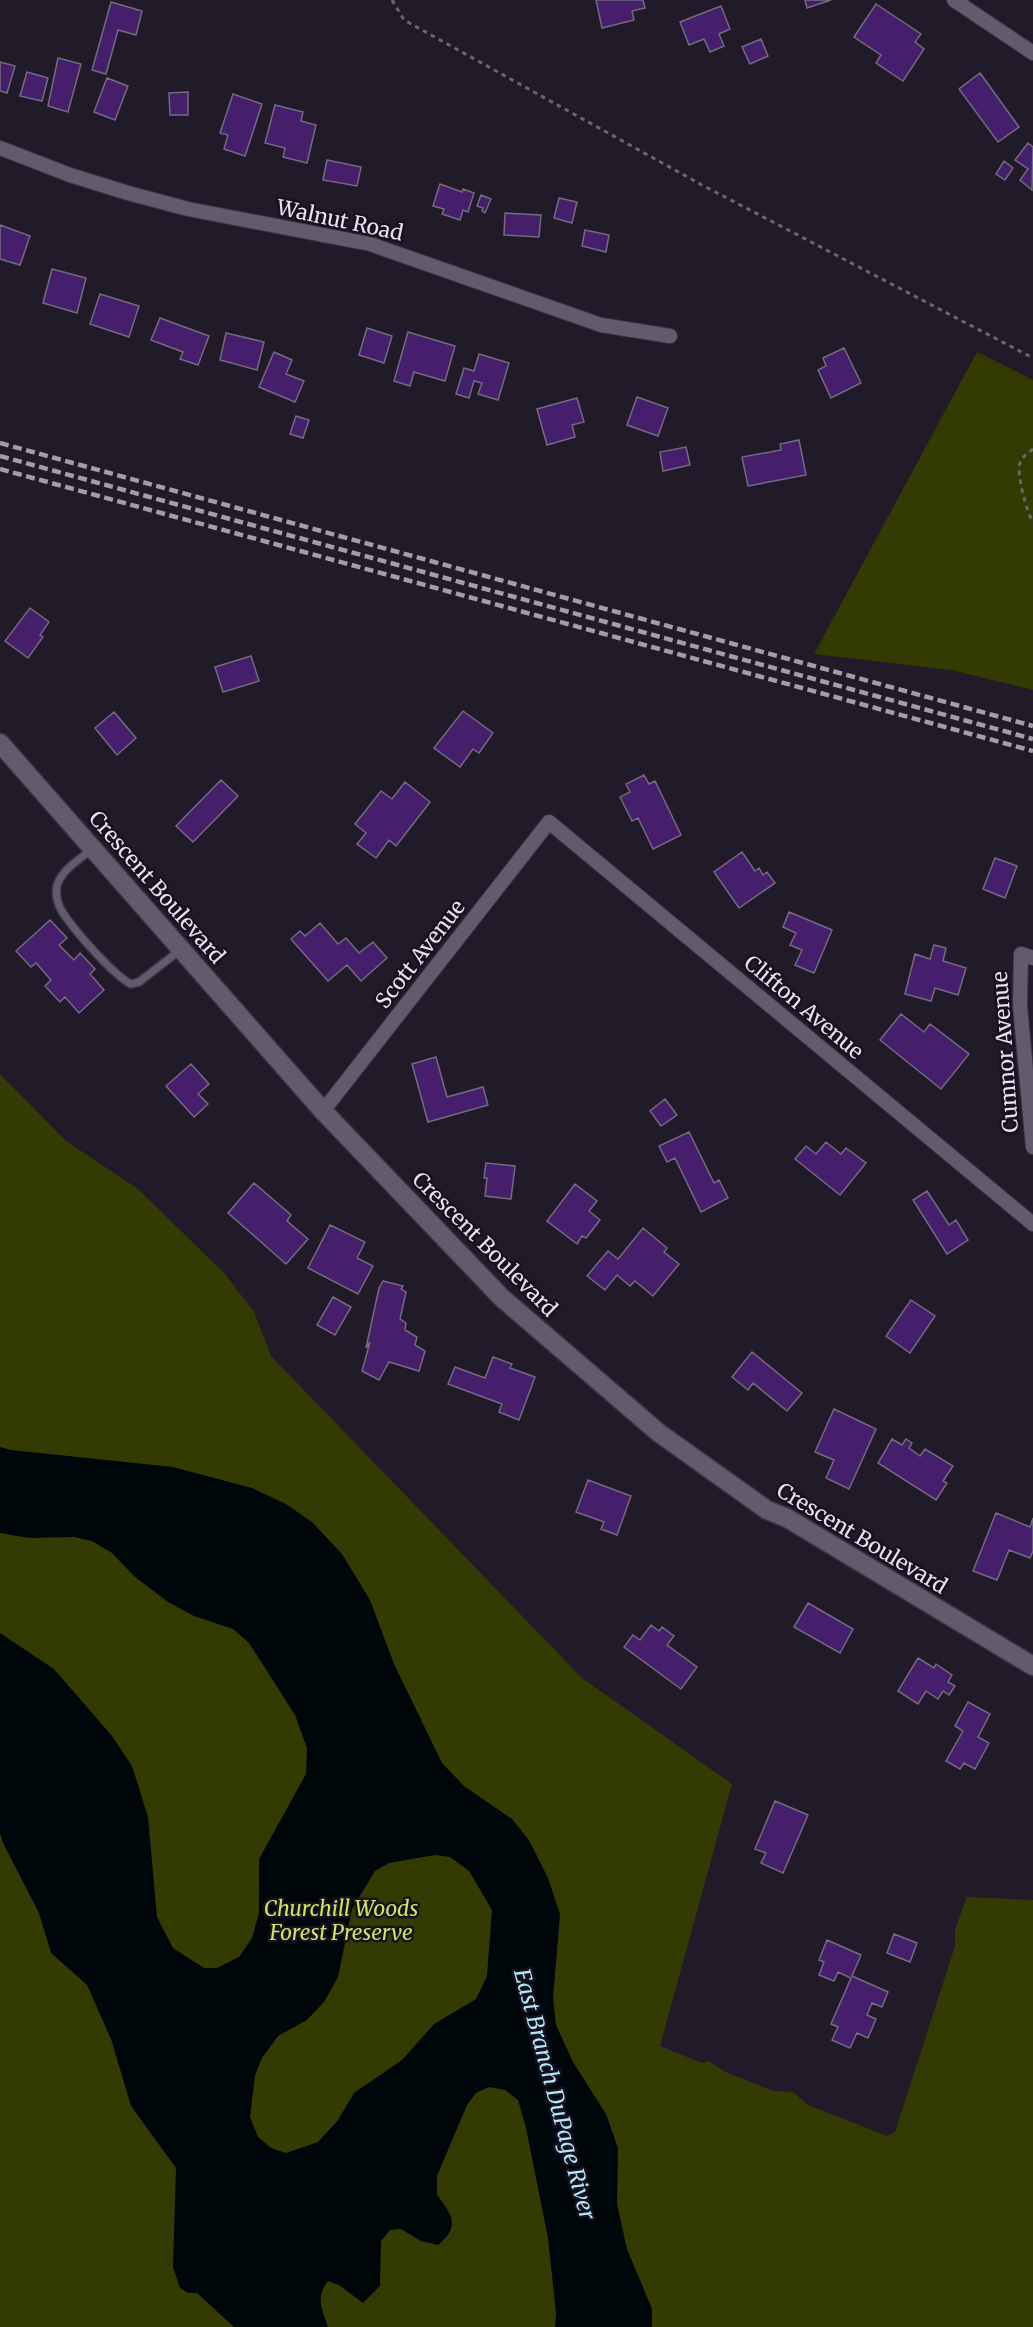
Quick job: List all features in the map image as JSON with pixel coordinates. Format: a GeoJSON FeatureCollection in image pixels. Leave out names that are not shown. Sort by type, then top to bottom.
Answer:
{"type":"FeatureCollection","features":[{"type":"Feature","properties":{"kind":"street"},"geometry":{"type":"LineString","coordinates":[[954,0],[1033,53]]}},
{"type":"Feature","properties":{"kind":"street","name":"Walnut Road"},"geometry":{"type":"LineString","coordinates":[[0,149],[128,194],[198,211],[369,244],[601,325],[670,336]]}},
{"type":"Feature","properties":{"kind":"street","name":"Crescent Boulevard"},"geometry":{"type":"LineString","coordinates":[[0,743],[323,1111],[502,1298],[659,1433],[767,1510],[788,1518],[1033,1666]]}},
{"type":"Feature","properties":{"kind":"street","name":"Scott Avenue"},"geometry":{"type":"LineString","coordinates":[[323,1111],[549,822]]}},
{"type":"Feature","properties":{"kind":"street","name":"Clifton Avenue"},"geometry":{"type":"LineString","coordinates":[[549,822],[1033,1224]]}},
{"type":"Feature","properties":{"kind":"street","name":"Cumnor Avenue"},"geometry":{"type":"LineString","coordinates":[[1027,956],[1020,1006],[1033,1147]]}},
{"type":"Feature","properties":{"kind":"lane"},"geometry":{"type":"LineString","coordinates":[[93,848],[67,869],[60,878],[57,894],[62,912],[108,965],[131,984],[139,982],[181,949]]}},
{"type":"Feature","properties":{"kind":"path"},"geometry":{"type":"LineString","coordinates":[[392,0],[404,20],[702,185],[1033,358]]}},
{"type":"Feature","properties":{"kind":"path"},"geometry":{"type":"LineString","coordinates":[[1033,449],[1020,460],[1018,472],[1028,515],[1033,522]]}},
{"type":"Feature","properties":{"kind":"green space"},"geometry":{"type":"Polygon","coordinates":[[[977,352],[1033,380],[1033,690],[951,670],[814,654],[977,352]]]}},
{"type":"Feature","properties":{"kind":"green space","name":"Churchill Woods Forest Preserve"},"geometry":{"type":"Polygon","coordinates":[[[0,1074],[66,1141],[138,1189],[225,1274],[254,1312],[271,1356],[582,1678],[732,1784],[660,2046],[702,2063],[709,2061],[723,2071],[773,2091],[793,2092],[808,2105],[887,2136],[895,2132],[955,1946],[955,1929],[967,1897],[1033,1900],[1033,2327],[0,2327],[0,1074]]]}},
{"type":"Feature","properties":{"kind":"water","name":"East Branch DuPage River"},"geometry":{"type":"Polygon","coordinates":[[[0,1447],[173,1467],[252,1488],[286,1504],[312,1522],[342,1554],[370,1600],[394,1664],[442,1763],[464,1786],[512,1819],[529,1840],[548,1878],[560,1914],[553,1998],[556,2025],[573,2062],[606,2114],[618,2148],[617,2204],[627,2249],[652,2309],[652,2327],[555,2327],[556,2313],[548,2238],[526,2128],[518,2100],[505,2090],[489,2087],[476,2093],[467,2105],[437,2176],[437,2195],[452,2220],[450,2232],[438,2245],[421,2241],[401,2229],[390,2230],[381,2241],[380,2286],[363,2303],[339,2285],[328,2281],[324,2287],[321,2303],[328,2327],[234,2327],[197,2293],[188,2293],[180,2288],[173,2267],[176,2168],[131,2106],[111,2039],[87,1985],[51,1953],[39,1913],[0,1833],[0,1633],[54,1669],[112,1736],[132,1766],[148,1817],[157,1917],[173,1948],[204,1968],[217,1968],[239,1957],[252,1938],[259,1913],[259,1859],[306,1774],[307,1748],[295,1715],[249,1643],[233,1629],[194,1616],[168,1602],[135,1577],[112,1553],[92,1541],[74,1537],[29,1538],[0,1533],[0,1447]],[[435,1855],[389,1863],[375,1871],[352,1909],[338,1977],[324,2002],[307,2020],[278,2036],[262,2058],[255,2075],[250,2117],[258,2137],[271,2148],[286,2153],[318,2142],[338,2120],[354,2093],[402,2060],[434,2024],[476,1999],[487,1976],[492,1910],[469,1871],[450,1857],[435,1855]]]}},
{"type":"Feature","properties":{"kind":"building"},"geometry":{"type":"Polygon","coordinates":[[[596,0],[643,0],[645,8],[632,11],[634,20],[602,28],[596,0]]]}},
{"type":"Feature","properties":{"kind":"building"},"geometry":{"type":"Polygon","coordinates":[[[805,0],[831,0],[807,8],[805,0]]]}},
{"type":"Feature","properties":{"kind":"building"},"geometry":{"type":"Polygon","coordinates":[[[111,2],[142,11],[136,35],[118,30],[106,74],[92,70],[111,2]]]}},
{"type":"Feature","properties":{"kind":"building"},"geometry":{"type":"Polygon","coordinates":[[[876,4],[921,34],[915,42],[924,49],[903,81],[876,63],[881,55],[854,37],[876,4]]]}},
{"type":"Feature","properties":{"kind":"building"},"geometry":{"type":"Polygon","coordinates":[[[721,6],[730,29],[719,34],[724,46],[710,52],[704,39],[689,45],[680,22],[721,6]]]}},
{"type":"Feature","properties":{"kind":"building"},"geometry":{"type":"Polygon","coordinates":[[[761,39],[768,56],[750,64],[742,47],[761,39]]]}},
{"type":"Feature","properties":{"kind":"building"},"geometry":{"type":"Polygon","coordinates":[[[58,58],[81,64],[68,112],[48,106],[58,58]]]}},
{"type":"Feature","properties":{"kind":"building"},"geometry":{"type":"Polygon","coordinates":[[[0,62],[15,66],[7,93],[0,91],[0,62]]]}},
{"type":"Feature","properties":{"kind":"building"},"geometry":{"type":"Polygon","coordinates":[[[27,72],[48,78],[42,101],[20,96],[27,72]]]}},
{"type":"Feature","properties":{"kind":"building"},"geometry":{"type":"Polygon","coordinates":[[[980,73],[1019,127],[998,142],[959,89],[980,73]]]}},
{"type":"Feature","properties":{"kind":"building"},"geometry":{"type":"Polygon","coordinates":[[[107,78],[128,86],[115,120],[94,112],[107,78]]]}},
{"type":"Feature","properties":{"kind":"building"},"geometry":{"type":"Polygon","coordinates":[[[188,92],[188,115],[170,115],[169,93],[188,92]]]}},
{"type":"Feature","properties":{"kind":"building"},"geometry":{"type":"Polygon","coordinates":[[[233,94],[262,104],[245,156],[224,149],[228,135],[220,133],[233,94]]]}},
{"type":"Feature","properties":{"kind":"building"},"geometry":{"type":"Polygon","coordinates":[[[275,105],[303,112],[301,121],[316,125],[307,163],[283,157],[285,148],[265,143],[275,105]]]}},
{"type":"Feature","properties":{"kind":"building"},"geometry":{"type":"Polygon","coordinates":[[[1028,143],[1033,147],[1032,190],[1020,180],[1028,169],[1015,160],[1028,143]]]}},
{"type":"Feature","properties":{"kind":"building"},"geometry":{"type":"Polygon","coordinates":[[[327,160],[361,167],[357,186],[323,180],[327,160]]]}},
{"type":"Feature","properties":{"kind":"building"},"geometry":{"type":"Polygon","coordinates":[[[1004,161],[1013,168],[1005,180],[996,174],[1004,161]]]}},
{"type":"Feature","properties":{"kind":"building"},"geometry":{"type":"Polygon","coordinates":[[[440,184],[462,192],[463,189],[474,193],[468,212],[463,210],[460,220],[442,214],[444,209],[433,206],[440,184]]]}},
{"type":"Feature","properties":{"kind":"building"},"geometry":{"type":"Polygon","coordinates":[[[481,195],[491,199],[485,213],[482,211],[483,208],[477,206],[481,195]]]}},
{"type":"Feature","properties":{"kind":"building"},"geometry":{"type":"Polygon","coordinates":[[[559,198],[577,202],[572,223],[554,218],[559,198]]]}},
{"type":"Feature","properties":{"kind":"building"},"geometry":{"type":"Polygon","coordinates":[[[505,213],[541,215],[539,237],[504,235],[505,213]]]}},
{"type":"Feature","properties":{"kind":"building"},"geometry":{"type":"Polygon","coordinates":[[[0,225],[30,236],[20,265],[0,259],[0,225]]]}},
{"type":"Feature","properties":{"kind":"building"},"geometry":{"type":"Polygon","coordinates":[[[585,230],[609,235],[606,252],[582,246],[585,230]]]}},
{"type":"Feature","properties":{"kind":"building"},"geometry":{"type":"Polygon","coordinates":[[[52,269],[86,278],[77,313],[43,303],[52,269]]]}},
{"type":"Feature","properties":{"kind":"building"},"geometry":{"type":"Polygon","coordinates":[[[100,294],[139,306],[129,337],[90,324],[100,294]]]}},
{"type":"Feature","properties":{"kind":"building"},"geometry":{"type":"Polygon","coordinates":[[[160,318],[209,336],[198,365],[180,359],[183,352],[151,340],[160,318]]]}},
{"type":"Feature","properties":{"kind":"building"},"geometry":{"type":"Polygon","coordinates":[[[367,328],[392,336],[384,363],[359,355],[367,328]]]}},
{"type":"Feature","properties":{"kind":"building"},"geometry":{"type":"Polygon","coordinates":[[[408,332],[455,346],[445,381],[414,372],[410,386],[394,381],[408,332]]]}},
{"type":"Feature","properties":{"kind":"building"},"geometry":{"type":"Polygon","coordinates":[[[226,333],[264,342],[257,370],[220,360],[226,333]]]}},
{"type":"Feature","properties":{"kind":"building"},"geometry":{"type":"Polygon","coordinates":[[[844,348],[861,383],[831,398],[818,370],[826,366],[823,358],[844,348]]]}},
{"type":"Feature","properties":{"kind":"building"},"geometry":{"type":"Polygon","coordinates":[[[274,352],[292,360],[286,374],[304,381],[295,402],[259,387],[274,352]]]}},
{"type":"Feature","properties":{"kind":"building"},"geometry":{"type":"Polygon","coordinates":[[[479,354],[509,363],[498,400],[478,394],[482,383],[474,381],[469,398],[456,394],[464,368],[474,371],[479,354]]]}},
{"type":"Feature","properties":{"kind":"building"},"geometry":{"type":"Polygon","coordinates":[[[637,397],[668,408],[658,436],[627,425],[637,397]]]}},
{"type":"Feature","properties":{"kind":"building"},"geometry":{"type":"Polygon","coordinates":[[[577,398],[584,422],[572,425],[575,437],[547,445],[537,409],[577,398]]]}},
{"type":"Feature","properties":{"kind":"building"},"geometry":{"type":"Polygon","coordinates":[[[296,416],[309,420],[303,438],[290,434],[296,416]]]}},
{"type":"Feature","properties":{"kind":"building"},"geometry":{"type":"Polygon","coordinates":[[[799,440],[806,475],[748,486],[742,457],[781,450],[780,444],[799,440]]]}},
{"type":"Feature","properties":{"kind":"building"},"geometry":{"type":"Polygon","coordinates":[[[686,447],[690,465],[663,471],[660,452],[686,447]]]}},
{"type":"Feature","properties":{"kind":"building"},"geometry":{"type":"Polygon","coordinates":[[[30,608],[49,622],[40,635],[43,637],[28,658],[5,641],[30,608]]]}},
{"type":"Feature","properties":{"kind":"building"},"geometry":{"type":"Polygon","coordinates":[[[251,656],[259,681],[223,692],[215,667],[251,656]]]}},
{"type":"Feature","properties":{"kind":"building"},"geometry":{"type":"Polygon","coordinates":[[[463,711],[493,733],[479,753],[473,749],[460,767],[434,748],[463,711]]]}},
{"type":"Feature","properties":{"kind":"building"},"geometry":{"type":"Polygon","coordinates":[[[114,712],[136,738],[117,755],[95,728],[114,712]]]}},
{"type":"Feature","properties":{"kind":"building"},"geometry":{"type":"Polygon","coordinates":[[[644,775],[649,784],[655,781],[681,835],[653,849],[638,818],[632,821],[620,797],[630,792],[626,784],[644,775]]]}},
{"type":"Feature","properties":{"kind":"building"},"geometry":{"type":"Polygon","coordinates":[[[221,780],[238,796],[193,842],[176,826],[221,780]]]}},
{"type":"Feature","properties":{"kind":"building"},"geometry":{"type":"Polygon","coordinates":[[[405,782],[430,802],[396,846],[389,840],[376,858],[357,844],[366,833],[355,824],[381,791],[392,799],[405,782]]]}},
{"type":"Feature","properties":{"kind":"building"},"geometry":{"type":"Polygon","coordinates":[[[742,852],[755,871],[759,868],[763,875],[767,872],[775,883],[739,908],[714,872],[742,852]]]}},
{"type":"Feature","properties":{"kind":"building"},"geometry":{"type":"Polygon","coordinates":[[[995,858],[1017,866],[1005,898],[983,889],[995,858]]]}},
{"type":"Feature","properties":{"kind":"building"},"geometry":{"type":"Polygon","coordinates":[[[789,912],[832,930],[814,973],[795,965],[802,950],[790,945],[796,933],[783,927],[789,912]]]}},
{"type":"Feature","properties":{"kind":"building"},"geometry":{"type":"Polygon","coordinates":[[[50,920],[67,938],[59,945],[74,960],[80,953],[95,969],[90,974],[104,990],[79,1013],[65,997],[60,1002],[45,986],[51,980],[36,963],[31,967],[16,951],[50,920]]]}},
{"type":"Feature","properties":{"kind":"building"},"geometry":{"type":"Polygon","coordinates":[[[320,923],[338,944],[346,938],[359,953],[373,942],[387,958],[361,981],[347,965],[328,981],[291,939],[300,931],[305,936],[320,923]]]}},
{"type":"Feature","properties":{"kind":"building"},"geometry":{"type":"Polygon","coordinates":[[[934,945],[946,948],[943,961],[966,968],[958,995],[935,988],[931,1001],[905,994],[915,954],[930,959],[934,945]]]}},
{"type":"Feature","properties":{"kind":"building"},"geometry":{"type":"Polygon","coordinates":[[[901,1014],[924,1032],[930,1024],[969,1054],[941,1089],[880,1040],[901,1014]]]}},
{"type":"Feature","properties":{"kind":"building"},"geometry":{"type":"Polygon","coordinates":[[[436,1057],[447,1097],[483,1087],[488,1105],[428,1122],[412,1064],[436,1057]]]}},
{"type":"Feature","properties":{"kind":"building"},"geometry":{"type":"Polygon","coordinates":[[[191,1064],[209,1084],[198,1094],[208,1104],[194,1117],[166,1086],[191,1064]]]}},
{"type":"Feature","properties":{"kind":"building"},"geometry":{"type":"Polygon","coordinates":[[[665,1099],[677,1115],[661,1126],[650,1111],[665,1099]]]}},
{"type":"Feature","properties":{"kind":"building"},"geometry":{"type":"Polygon","coordinates":[[[689,1132],[714,1183],[719,1180],[728,1198],[701,1212],[675,1158],[667,1162],[659,1146],[689,1132]]]}},
{"type":"Feature","properties":{"kind":"building"},"geometry":{"type":"Polygon","coordinates":[[[826,1142],[841,1154],[846,1148],[866,1163],[840,1195],[795,1159],[806,1146],[816,1154],[826,1142]]]}},
{"type":"Feature","properties":{"kind":"building"},"geometry":{"type":"Polygon","coordinates":[[[486,1163],[515,1166],[511,1199],[485,1196],[486,1163]]]}},
{"type":"Feature","properties":{"kind":"building"},"geometry":{"type":"Polygon","coordinates":[[[254,1183],[291,1215],[287,1221],[308,1239],[286,1264],[228,1213],[254,1183]]]}},
{"type":"Feature","properties":{"kind":"building"},"geometry":{"type":"Polygon","coordinates":[[[575,1184],[597,1201],[589,1211],[600,1220],[586,1238],[582,1236],[577,1244],[547,1221],[575,1184]]]}},
{"type":"Feature","properties":{"kind":"building"},"geometry":{"type":"Polygon","coordinates":[[[927,1191],[949,1225],[956,1220],[968,1240],[947,1254],[913,1200],[927,1191]]]}},
{"type":"Feature","properties":{"kind":"building"},"geometry":{"type":"Polygon","coordinates":[[[330,1225],[365,1242],[357,1258],[373,1266],[358,1294],[308,1268],[330,1225]]]}},
{"type":"Feature","properties":{"kind":"building"},"geometry":{"type":"Polygon","coordinates":[[[643,1228],[667,1248],[664,1252],[679,1264],[653,1296],[635,1281],[630,1286],[617,1275],[605,1290],[587,1276],[608,1251],[618,1259],[643,1228]]]}},
{"type":"Feature","properties":{"kind":"building"},"geometry":{"type":"Polygon","coordinates":[[[383,1281],[403,1286],[401,1289],[406,1292],[400,1319],[406,1323],[405,1330],[417,1337],[415,1345],[425,1351],[419,1371],[389,1362],[379,1380],[362,1371],[370,1342],[366,1348],[379,1288],[383,1281]]]}},
{"type":"Feature","properties":{"kind":"building"},"geometry":{"type":"Polygon","coordinates":[[[333,1297],[351,1307],[335,1335],[317,1325],[333,1297]]]}},
{"type":"Feature","properties":{"kind":"building"},"geometry":{"type":"Polygon","coordinates":[[[911,1300],[935,1316],[910,1353],[886,1336],[911,1300]]]}},
{"type":"Feature","properties":{"kind":"building"},"geometry":{"type":"Polygon","coordinates":[[[752,1352],[802,1393],[787,1411],[753,1383],[748,1390],[732,1377],[752,1352]]]}},
{"type":"Feature","properties":{"kind":"building"},"geometry":{"type":"Polygon","coordinates":[[[493,1357],[512,1364],[510,1368],[535,1377],[519,1420],[499,1412],[502,1404],[448,1384],[455,1367],[485,1378],[493,1357]]]}},
{"type":"Feature","properties":{"kind":"building"},"geometry":{"type":"Polygon","coordinates":[[[834,1409],[876,1429],[849,1489],[826,1478],[834,1460],[815,1452],[834,1409]]]}},
{"type":"Feature","properties":{"kind":"building"},"geometry":{"type":"Polygon","coordinates":[[[892,1439],[902,1445],[906,1439],[912,1443],[909,1448],[920,1456],[925,1449],[953,1466],[943,1481],[947,1483],[936,1500],[878,1463],[892,1439]]]}},
{"type":"Feature","properties":{"kind":"building"},"geometry":{"type":"Polygon","coordinates":[[[588,1480],[631,1496],[617,1535],[601,1529],[604,1522],[576,1512],[588,1480]]]}},
{"type":"Feature","properties":{"kind":"building"},"geometry":{"type":"Polygon","coordinates":[[[996,1513],[1030,1527],[1033,1518],[1033,1551],[1030,1558],[1009,1550],[997,1580],[973,1571],[996,1513]]]}},
{"type":"Feature","properties":{"kind":"building"},"geometry":{"type":"Polygon","coordinates":[[[808,1603],[853,1629],[840,1653],[794,1627],[808,1603]]]}},
{"type":"Feature","properties":{"kind":"building"},"geometry":{"type":"Polygon","coordinates":[[[651,1625],[659,1631],[662,1627],[674,1636],[667,1645],[697,1667],[681,1689],[624,1647],[633,1635],[640,1640],[651,1625]]]}},
{"type":"Feature","properties":{"kind":"building"},"geometry":{"type":"Polygon","coordinates":[[[918,1658],[934,1668],[936,1664],[952,1675],[948,1682],[955,1686],[949,1695],[943,1691],[938,1699],[926,1691],[918,1704],[898,1691],[918,1658]]]}},
{"type":"Feature","properties":{"kind":"building"},"geometry":{"type":"Polygon","coordinates":[[[968,1702],[990,1714],[978,1737],[989,1743],[975,1769],[964,1763],[960,1769],[946,1761],[963,1731],[955,1726],[968,1702]]]}},
{"type":"Feature","properties":{"kind":"building"},"geometry":{"type":"Polygon","coordinates":[[[775,1801],[808,1815],[783,1873],[761,1863],[766,1853],[755,1849],[775,1801]]]}},
{"type":"Feature","properties":{"kind":"building"},"geometry":{"type":"Polygon","coordinates":[[[894,1934],[917,1943],[910,1962],[887,1953],[894,1934]]]}},
{"type":"Feature","properties":{"kind":"building"},"geometry":{"type":"Polygon","coordinates":[[[827,1940],[861,1955],[852,1976],[888,1992],[882,2007],[872,2003],[867,2015],[876,2019],[868,2038],[857,2033],[850,2048],[832,2040],[838,2027],[831,2024],[851,1978],[838,1972],[834,1981],[819,1975],[824,1962],[819,1960],[827,1940]]]}},
{"type":"Feature","properties":{"kind":"railway"},"geometry":{"type":"LineString","coordinates":[[0,443],[1033,726]]}},
{"type":"Feature","properties":{"kind":"railway"},"geometry":{"type":"LineString","coordinates":[[0,456],[1033,739]]}},
{"type":"Feature","properties":{"kind":"railway"},"geometry":{"type":"LineString","coordinates":[[0,469],[1033,751]]}}]}
